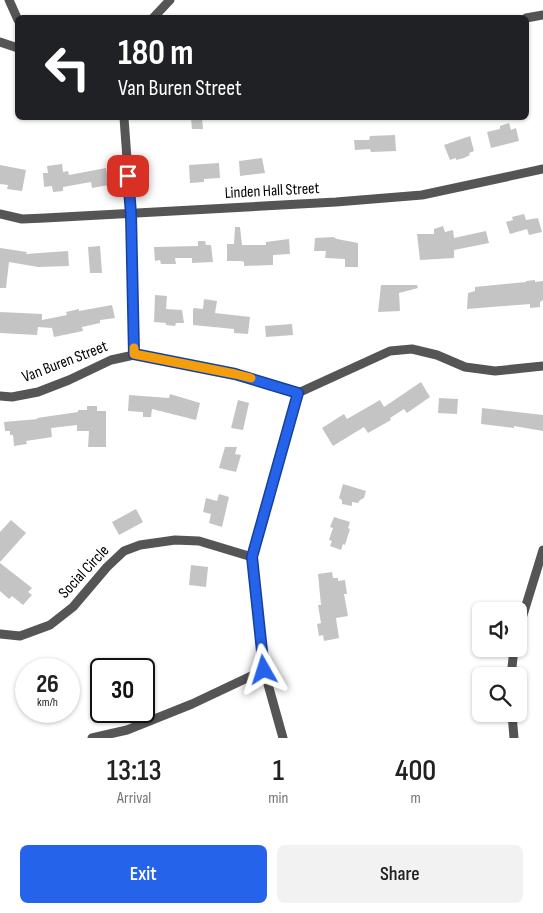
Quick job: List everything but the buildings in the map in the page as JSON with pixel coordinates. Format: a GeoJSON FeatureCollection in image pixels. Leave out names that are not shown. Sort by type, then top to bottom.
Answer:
{"type":"FeatureCollection","features":[{"type":"Feature","properties":{"kind":"street"},"geometry":{"type":"LineString","coordinates":[[9,0],[16,15]]}},
{"type":"Feature","properties":{"kind":"street"},"geometry":{"type":"LineString","coordinates":[[156,15],[170,0]]}},
{"type":"Feature","properties":{"kind":"street"},"geometry":{"type":"LineString","coordinates":[[529,17],[543,15]]}},
{"type":"Feature","properties":{"kind":"street"},"geometry":{"type":"LineString","coordinates":[[0,42],[15,47]]}},
{"type":"Feature","properties":{"kind":"street"},"geometry":{"type":"LineString","coordinates":[[124,120],[131,214],[134,354]]}},
{"type":"Feature","properties":{"kind":"street","name":"Linden Hall Street"},"geometry":{"type":"LineString","coordinates":[[0,214],[22,218],[40,218],[336,202],[422,194],[543,169]]}},
{"type":"Feature","properties":{"kind":"street"},"geometry":{"type":"LineString","coordinates":[[283,738],[264,670],[252,557],[298,393],[390,351],[412,349],[438,355],[465,367],[495,371],[543,366]]}},
{"type":"Feature","properties":{"kind":"street","name":"Van Buren Street"},"geometry":{"type":"LineString","coordinates":[[0,396],[12,397],[38,392],[111,360],[134,354],[235,374],[298,393]]}},
{"type":"Feature","properties":{"kind":"street","name":"Social Circle"},"geometry":{"type":"LineString","coordinates":[[0,634],[20,636],[50,625],[73,607],[107,567],[124,551],[140,545],[175,540],[199,541],[252,557]]}},
{"type":"Feature","properties":{"kind":"street"},"geometry":{"type":"LineString","coordinates":[[527,602],[543,550]]}},
{"type":"Feature","properties":{"kind":"street"},"geometry":{"type":"LineString","coordinates":[[92,738],[127,730],[192,704],[264,670]]}},
{"type":"Feature","properties":{"kind":"street"},"geometry":{"type":"LineString","coordinates":[[513,722],[514,738]]}},
{"type":"Feature","properties":{"kind":"slow traffic"},"geometry":{"type":"LineString","coordinates":[[134,348],[134,354],[251,378]]}},
{"type":"Feature","properties":{"kind":"route"},"geometry":{"type":"LineString","coordinates":[[128,176],[131,214],[134,354],[235,374],[298,393],[252,557],[264,670]]}}]}
